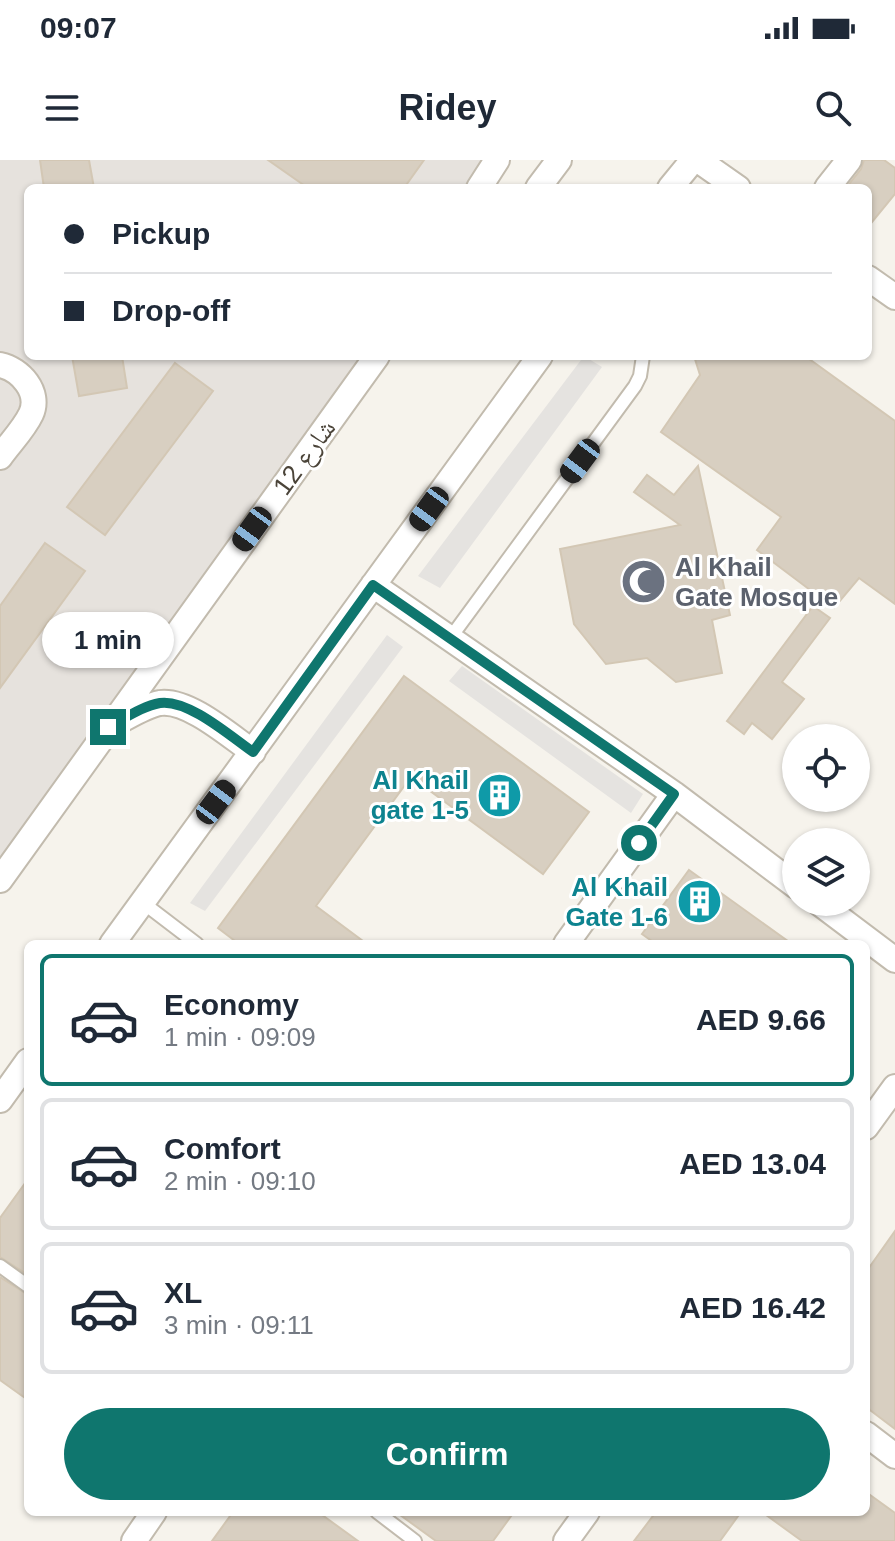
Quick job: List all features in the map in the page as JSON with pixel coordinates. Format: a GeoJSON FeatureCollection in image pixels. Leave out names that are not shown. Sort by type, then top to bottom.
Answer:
{"type":"FeatureCollection","features":[{"type":"Feature","properties":{"kind":"street"},"geometry":{"type":"LineString","coordinates":[[482,184],[497,160]]}},
{"type":"Feature","properties":{"kind":"street"},"geometry":{"type":"LineString","coordinates":[[541,184],[559,160]]}},
{"type":"Feature","properties":{"kind":"street"},"geometry":{"type":"LineString","coordinates":[[674,184],[695,160],[732,184]]}},
{"type":"Feature","properties":{"kind":"street"},"geometry":{"type":"LineString","coordinates":[[872,281],[895,297]]}},
{"type":"Feature","properties":{"kind":"street","name":"شارع 12"},"geometry":{"type":"LineString","coordinates":[[2,875],[374,360]]}},
{"type":"Feature","properties":{"kind":"street"},"geometry":{"type":"LineString","coordinates":[[115,940],[537,360]]}},
{"type":"Feature","properties":{"kind":"street"},"geometry":{"type":"LineString","coordinates":[[0,365],[23,377],[33,403],[32,413],[0,457]]}},
{"type":"Feature","properties":{"kind":"street"},"geometry":{"type":"LineString","coordinates":[[373,585],[674,794],[782,875]]}},
{"type":"Feature","properties":{"kind":"street"},"geometry":{"type":"LineString","coordinates":[[108,727],[151,705],[172,703],[189,709],[253,752]]}},
{"type":"Feature","properties":{"kind":"street"},"geometry":{"type":"LineString","coordinates":[[569,940],[674,794]]}},
{"type":"Feature","properties":{"kind":"street"},"geometry":{"type":"LineString","coordinates":[[837,916],[868,940]]}},
{"type":"Feature","properties":{"kind":"street"},"geometry":{"type":"LineString","coordinates":[[870,941],[895,960]]}},
{"type":"Feature","properties":{"kind":"street"},"geometry":{"type":"LineString","coordinates":[[0,1100],[24,1067]]}},
{"type":"Feature","properties":{"kind":"street"},"geometry":{"type":"LineString","coordinates":[[870,1121],[895,1087]]}},
{"type":"Feature","properties":{"kind":"street"},"geometry":{"type":"LineString","coordinates":[[870,1437],[895,1456]]}},
{"type":"Feature","properties":{"kind":"street"},"geometry":{"type":"LineString","coordinates":[[134,1541],[151,1516]]}},
{"type":"Feature","properties":{"kind":"street"},"geometry":{"type":"LineString","coordinates":[[566,1541],[584,1516]]}},
{"type":"Feature","properties":{"kind":"lane"},"geometry":{"type":"LineString","coordinates":[[451,637],[635,386],[642,360]]}},
{"type":"Feature","properties":{"kind":"lane"},"geometry":{"type":"LineString","coordinates":[[142,902],[192,940]]}},
{"type":"Feature","properties":{"kind":"lane"},"geometry":{"type":"LineString","coordinates":[[0,1266],[24,1283]]}},
{"type":"Feature","properties":{"kind":"lane"},"geometry":{"type":"LineString","coordinates":[[382,1516],[415,1541]]}},
{"type":"Feature","properties":{"kind":"shaded area"},"geometry":{"type":"Polygon","coordinates":[[[0,160],[483,160],[468,184],[24,184],[24,360],[366,360],[248,560],[0,886],[0,160]]]}},
{"type":"Feature","properties":{"kind":"shaded area"},"geometry":{"type":"Polygon","coordinates":[[[581,360],[591,360],[602,367],[440,588],[418,576],[581,360]]]}},
{"type":"Feature","properties":{"kind":"shaded area"},"geometry":{"type":"Polygon","coordinates":[[[387,635],[403,647],[205,911],[190,903],[387,635]]]}},
{"type":"Feature","properties":{"kind":"shaded area"},"geometry":{"type":"Polygon","coordinates":[[[462,666],[643,794],[631,813],[449,681],[462,666]]]}},
{"type":"Feature","properties":{"kind":"building"},"geometry":{"type":"Polygon","coordinates":[[[40,160],[89,160],[93,184],[43,184],[40,160]]]}},
{"type":"Feature","properties":{"kind":"building"},"geometry":{"type":"Polygon","coordinates":[[[268,160],[424,160],[407,184],[302,184],[268,160]]]}},
{"type":"Feature","properties":{"kind":"building"},"geometry":{"type":"Polygon","coordinates":[[[864,160],[884,160],[895,168],[895,194],[872,222],[872,184],[849,184],[864,160]]]}},
{"type":"Feature","properties":{"kind":"building"},"geometry":{"type":"Polygon","coordinates":[[[73,360],[123,360],[127,388],[79,396],[73,360]]]}},
{"type":"Feature","properties":{"kind":"building"},"geometry":{"type":"Polygon","coordinates":[[[695,360],[811,360],[895,421],[895,604],[859,578],[834,608],[757,550],[781,517],[661,432],[700,375],[695,360]]]}},
{"type":"Feature","properties":{"kind":"building"},"geometry":{"type":"Polygon","coordinates":[[[175,363],[213,391],[105,535],[67,507],[175,363]]]}},
{"type":"Feature","properties":{"kind":"building","name":"Al Khail Gate Mosque"},"geometry":{"type":"Polygon","coordinates":[[[698,466],[730,615],[712,620],[722,673],[676,682],[647,658],[606,664],[574,624],[560,549],[680,525],[634,492],[647,475],[674,495],[698,466]]]}},
{"type":"Feature","properties":{"kind":"building"},"geometry":{"type":"Polygon","coordinates":[[[45,543],[85,571],[0,688],[0,606],[45,543]]]}},
{"type":"Feature","properties":{"kind":"building"},"geometry":{"type":"Polygon","coordinates":[[[813,606],[830,618],[782,682],[804,699],[772,739],[752,723],[744,734],[727,721],[813,606]]]}},
{"type":"Feature","properties":{"kind":"building","name":"Al Khail gate 1-5"},"geometry":{"type":"Polygon","coordinates":[[[404,676],[589,812],[543,874],[411,777],[316,906],[362,940],[234,940],[218,928],[404,676]]]}},
{"type":"Feature","properties":{"kind":"building","name":"Al Khail Gate 1-6"},"geometry":{"type":"Polygon","coordinates":[[[689,870],[786,940],[650,940],[642,934],[689,870]]]}},
{"type":"Feature","properties":{"kind":"building"},"geometry":{"type":"Polygon","coordinates":[[[24,1185],[24,1272],[0,1257],[0,1218],[24,1185]]]}},
{"type":"Feature","properties":{"kind":"building"},"geometry":{"type":"Polygon","coordinates":[[[895,1231],[895,1429],[870,1410],[870,1266],[895,1231]]]}},
{"type":"Feature","properties":{"kind":"building"},"geometry":{"type":"Polygon","coordinates":[[[0,1277],[24,1292],[24,1397],[0,1380],[0,1277]]]}},
{"type":"Feature","properties":{"kind":"building"},"geometry":{"type":"Polygon","coordinates":[[[870,1495],[895,1513],[895,1541],[802,1541],[768,1516],[870,1516],[870,1495]]]}},
{"type":"Feature","properties":{"kind":"building"},"geometry":{"type":"Polygon","coordinates":[[[230,1516],[324,1516],[358,1541],[212,1541],[230,1516]]]}},
{"type":"Feature","properties":{"kind":"building"},"geometry":{"type":"Polygon","coordinates":[[[402,1516],[511,1516],[493,1541],[436,1541],[402,1516]]]}},
{"type":"Feature","properties":{"kind":"building"},"geometry":{"type":"Polygon","coordinates":[[[653,1516],[738,1516],[720,1541],[634,1541],[653,1516]]]}},
{"type":"Feature","properties":{"kind":"place","name":"Al Khail Gate Mosque"},"geometry":{"type":"Point","coordinates":[644,582]}},
{"type":"Feature","properties":{"kind":"place","name":"Al Khail gate 1-5"},"geometry":{"type":"Point","coordinates":[500,795]}},
{"type":"Feature","properties":{"kind":"place","name":"Al Khail Gate 1-6"},"geometry":{"type":"Point","coordinates":[699,902]}},
{"type":"Feature","properties":{"kind":"route"},"geometry":{"type":"LineString","coordinates":[[108,727],[151,705],[172,703],[189,709],[253,752],[373,585],[674,794],[639,843]]}}]}
